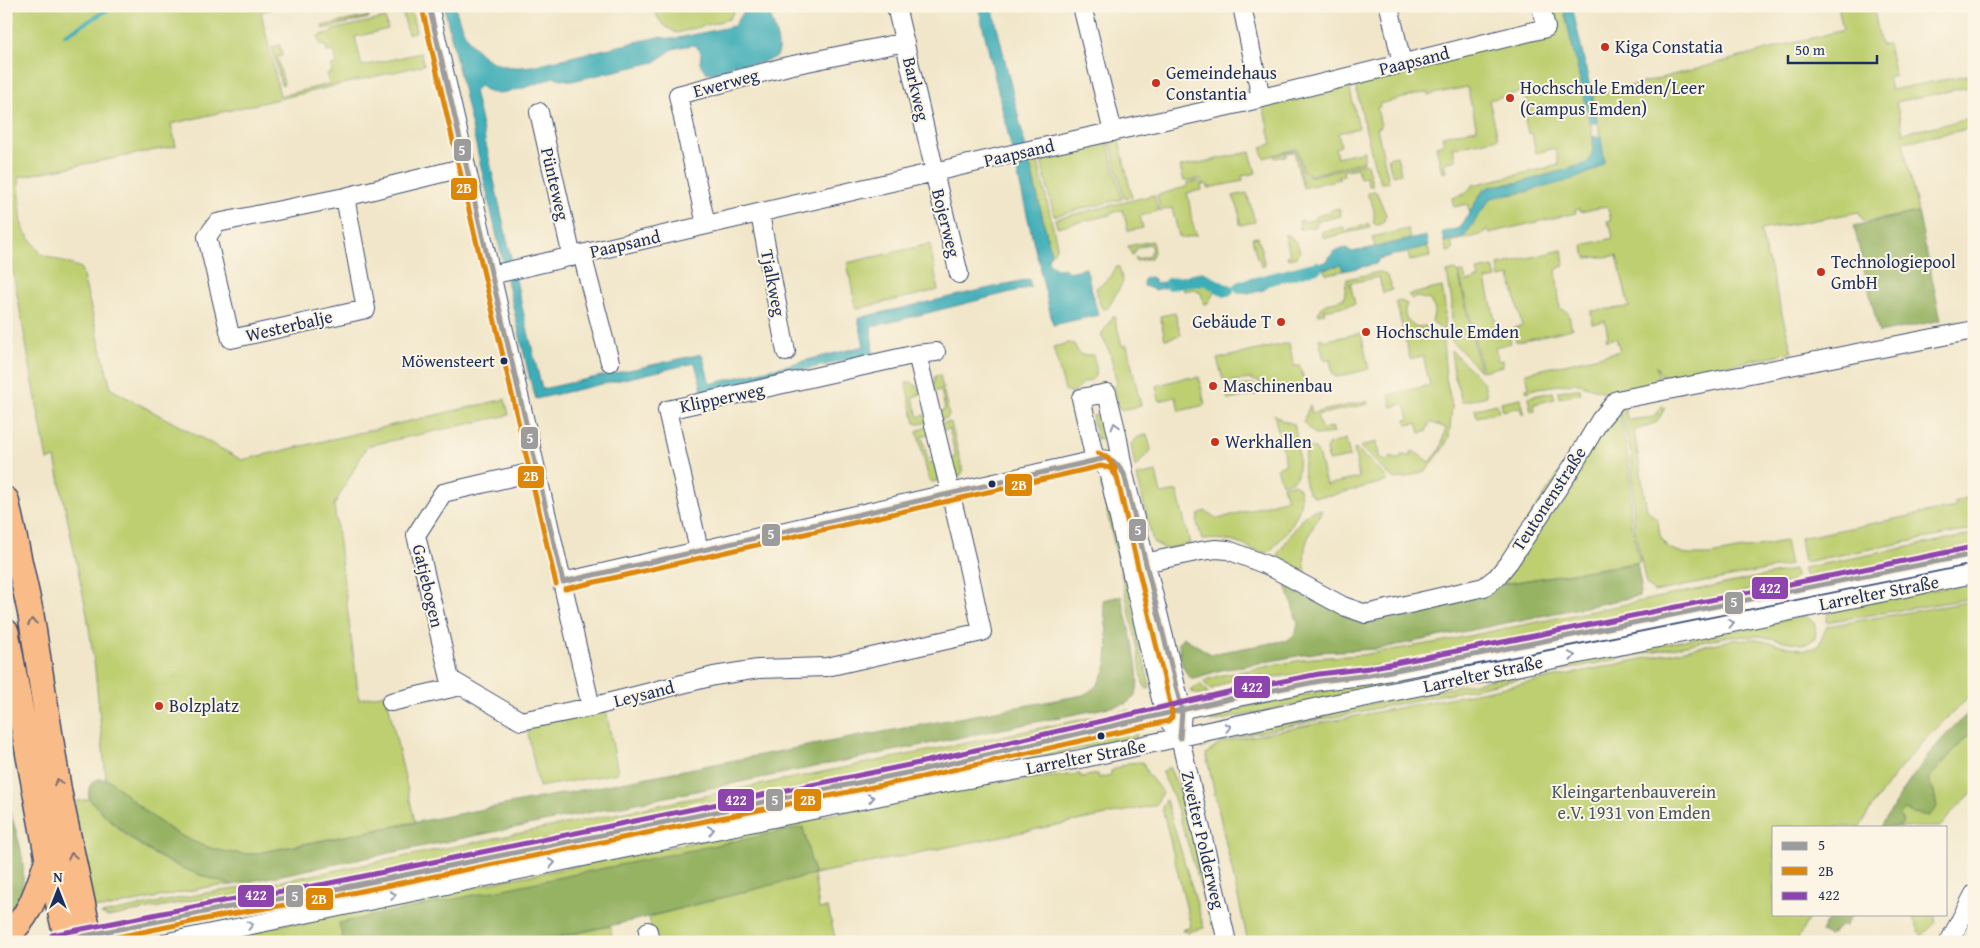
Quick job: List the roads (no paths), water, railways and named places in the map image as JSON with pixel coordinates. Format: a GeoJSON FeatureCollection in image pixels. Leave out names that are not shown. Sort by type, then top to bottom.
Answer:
{"type":"FeatureCollection","features":[{"type":"Feature","properties":{"kind":"highway"},"geometry":{"type":"LineString","coordinates":[[6,500],[31,615],[59,792],[78,937]]}},
{"type":"Feature","properties":{"kind":"highway"},"geometry":{"type":"LineString","coordinates":[[6,632],[48,859],[78,937]]}},
{"type":"Feature","properties":{"kind":"highway"},"geometry":{"type":"LineString","coordinates":[[6,937],[31,907],[48,859]]}},
{"type":"Feature","properties":{"kind":"street"},"geometry":{"type":"LineString","coordinates":[[428,6],[466,167],[504,272],[538,470],[591,707]]}},
{"type":"Feature","properties":{"kind":"street","name":"Barkweg"},"geometry":{"type":"LineString","coordinates":[[896,6],[934,172]]}},
{"type":"Feature","properties":{"kind":"street"},"geometry":{"type":"LineString","coordinates":[[1082,6],[1113,132]]}},
{"type":"Feature","properties":{"kind":"street"},"geometry":{"type":"LineString","coordinates":[[1242,6],[1261,98]]}},
{"type":"Feature","properties":{"kind":"street"},"geometry":{"type":"LineString","coordinates":[[1389,6],[1402,64]]}},
{"type":"Feature","properties":{"kind":"street","name":"Paapsand"},"geometry":{"type":"LineString","coordinates":[[504,272],[1261,98],[1546,28],[1541,6]]}},
{"type":"Feature","properties":{"kind":"street","name":"Ewerweg"},"geometry":{"type":"LineString","coordinates":[[706,225],[678,95],[788,66],[905,42]]}},
{"type":"Feature","properties":{"kind":"street","name":"Pünteweg"},"geometry":{"type":"LineString","coordinates":[[539,112],[577,256],[610,362]]}},
{"type":"Feature","properties":{"kind":"street","name":"Westerbalje"},"geometry":{"type":"LineString","coordinates":[[345,197],[366,309],[231,339],[207,237],[217,223],[345,197],[466,167]]}},
{"type":"Feature","properties":{"kind":"street","name":"Bojerweg"},"geometry":{"type":"LineString","coordinates":[[934,172],[959,274]]}},
{"type":"Feature","properties":{"kind":"street","name":"Tjalkweg"},"geometry":{"type":"LineString","coordinates":[[760,214],[786,352]]}},
{"type":"Feature","properties":{"kind":"street","name":"Teutonenstraße"},"geometry":{"type":"LineString","coordinates":[[1138,565],[1209,550],[1228,550],[1269,566],[1343,606],[1366,614],[1484,587],[1497,577],[1508,562],[1567,475],[1600,420],[1616,400],[1974,330]]}},
{"type":"Feature","properties":{"kind":"street","name":"Klipperweg"},"geometry":{"type":"LineString","coordinates":[[699,550],[668,410],[917,354],[936,352]]}},
{"type":"Feature","properties":{"kind":"street"},"geometry":{"type":"LineString","coordinates":[[917,354],[950,492]]}},
{"type":"Feature","properties":{"kind":"street"},"geometry":{"type":"LineString","coordinates":[[1095,460],[1081,398],[1107,393],[1118,434],[1138,565]]}},
{"type":"Feature","properties":{"kind":"street"},"geometry":{"type":"LineString","coordinates":[[563,582],[1095,460],[1106,458],[1114,461],[1124,474]]}},
{"type":"Feature","properties":{"kind":"street"},"geometry":{"type":"LineString","coordinates":[[1095,460],[1102,463],[1108,470],[1138,565]]}},
{"type":"Feature","properties":{"kind":"street","name":"Gatjebogen"},"geometry":{"type":"LineString","coordinates":[[538,470],[443,493],[416,535],[450,679],[521,721],[547,716]]}},
{"type":"Feature","properties":{"kind":"street","name":"Leysand"},"geometry":{"type":"LineString","coordinates":[[547,716],[714,676],[758,669],[827,668],[982,632],[950,492]]}},
{"type":"Feature","properties":{"kind":"street","name":"Larrelter Straße"},"geometry":{"type":"LineString","coordinates":[[78,937],[224,908],[336,889],[921,770],[1238,697],[1468,656],[1974,554]]}},
{"type":"Feature","properties":{"kind":"street","name":"Zweiter Polderweg"},"geometry":{"type":"LineString","coordinates":[[1138,565],[1227,942]]}},
{"type":"Feature","properties":{"kind":"street","name":"Larrelter Straße"},"geometry":{"type":"LineString","coordinates":[[168,942],[935,785],[1080,759],[1337,703],[1974,574]]}},
{"type":"Feature","properties":{"kind":"street"},"geometry":{"type":"LineString","coordinates":[[391,702],[461,686]]}},
{"type":"Feature","properties":{"kind":"street"},"geometry":{"type":"LineString","coordinates":[[1949,942],[1974,894]]}},
{"type":"Feature","properties":{"kind":"water"},"geometry":{"type":"Polygon","coordinates":[[[444,6],[455,6],[465,33],[480,54],[490,61],[516,67],[531,66],[658,37],[674,39],[734,26],[747,6],[767,6],[775,32],[778,46],[777,57],[756,64],[735,64],[721,72],[706,72],[700,64],[701,52],[695,45],[673,49],[655,62],[572,81],[553,77],[533,85],[502,93],[493,93],[480,86],[474,90],[542,389],[702,354],[710,384],[864,346],[858,318],[1029,279],[1031,287],[871,327],[873,354],[703,393],[695,363],[536,399],[530,380],[444,6]]]}},
{"type":"Feature","properties":{"kind":"water"},"geometry":{"type":"Polygon","coordinates":[[[978,6],[992,6],[1051,253],[1048,259],[1049,263],[1059,269],[1064,268],[1069,272],[1086,268],[1098,315],[1053,325],[1040,269],[1041,266],[1037,257],[978,6]]]}},
{"type":"Feature","properties":{"kind":"water"},"geometry":{"type":"Polygon","coordinates":[[[1563,6],[1572,6],[1598,123],[1590,123],[1563,6]]]}},
{"type":"Feature","properties":{"kind":"water"},"geometry":{"type":"Polygon","coordinates":[[[1601,136],[1604,162],[1597,168],[1586,174],[1553,185],[1494,197],[1490,199],[1464,237],[1444,242],[1442,232],[1460,228],[1481,194],[1488,187],[1522,182],[1585,164],[1590,159],[1593,137],[1601,136]]]}},
{"type":"Feature","properties":{"kind":"water"},"geometry":{"type":"Polygon","coordinates":[[[1426,236],[1428,246],[1379,259],[1376,264],[1343,271],[1341,265],[1323,269],[1321,263],[1326,262],[1334,251],[1346,248],[1352,252],[1426,236]]]}},
{"type":"Feature","properties":{"kind":"water"},"geometry":{"type":"Polygon","coordinates":[[[1317,264],[1318,271],[1292,277],[1290,270],[1317,264]]]}},
{"type":"Feature","properties":{"kind":"water"},"geometry":{"type":"Polygon","coordinates":[[[1204,272],[1227,285],[1229,295],[1224,296],[1199,281],[1182,284],[1180,277],[1204,272]]]}},
{"type":"Feature","properties":{"kind":"water"},"geometry":{"type":"Polygon","coordinates":[[[1282,272],[1284,279],[1268,283],[1264,290],[1250,293],[1242,292],[1239,282],[1282,272]]]}},
{"type":"Feature","properties":{"kind":"water"},"geometry":{"type":"Polygon","coordinates":[[[1150,277],[1154,279],[1156,284],[1163,282],[1164,288],[1155,290],[1144,286],[1145,278],[1150,277]]]}},
{"type":"Feature","properties":{"kind":"waterway"},"geometry":{"type":"LineString","coordinates":[[65,35],[114,6]]}},
{"type":"Feature","properties":{"kind":"waterway"},"geometry":{"type":"LineString","coordinates":[[1240,287],[1317,267]]}},
{"type":"Feature","properties":{"kind":"waterway"},"geometry":{"type":"LineString","coordinates":[[1169,284],[1205,279],[1222,289],[1228,290]]}},
{"type":"Feature","properties":{"kind":"place","name":"Kiga Constatia"},"geometry":{"type":"Point","coordinates":[1605,47]}},
{"type":"Feature","properties":{"kind":"place","name":"Gemeindehaus Constantia"},"geometry":{"type":"Point","coordinates":[1156,83]}},
{"type":"Feature","properties":{"kind":"place","name":"Hochschule Emden/Leer (Campus Emden)"},"geometry":{"type":"Point","coordinates":[1510,98]}},
{"type":"Feature","properties":{"kind":"place","name":"Technologiepool GmbH"},"geometry":{"type":"Point","coordinates":[1821,272]}},
{"type":"Feature","properties":{"kind":"place","name":"Gebäude T"},"geometry":{"type":"Point","coordinates":[1281,322]}},
{"type":"Feature","properties":{"kind":"place","name":"Hochschule Emden"},"geometry":{"type":"Point","coordinates":[1366,332]}},
{"type":"Feature","properties":{"kind":"place","name":"Möwensteert"},"geometry":{"type":"Point","coordinates":[504,361]}},
{"type":"Feature","properties":{"kind":"place","name":"Maschinenbau"},"geometry":{"type":"Point","coordinates":[1213,386]}},
{"type":"Feature","properties":{"kind":"place","name":"Werkhallen"},"geometry":{"type":"Point","coordinates":[1215,442]}},
{"type":"Feature","properties":{"kind":"place","name":"Bolzplatz"},"geometry":{"type":"Point","coordinates":[159,706]}},
{"type":"Feature","properties":{"kind":"park label","name":"Kleingartenbauverein e.V. 1931 von Emden"},"geometry":{"type":"Point","coordinates":[1634,802]}}]}
